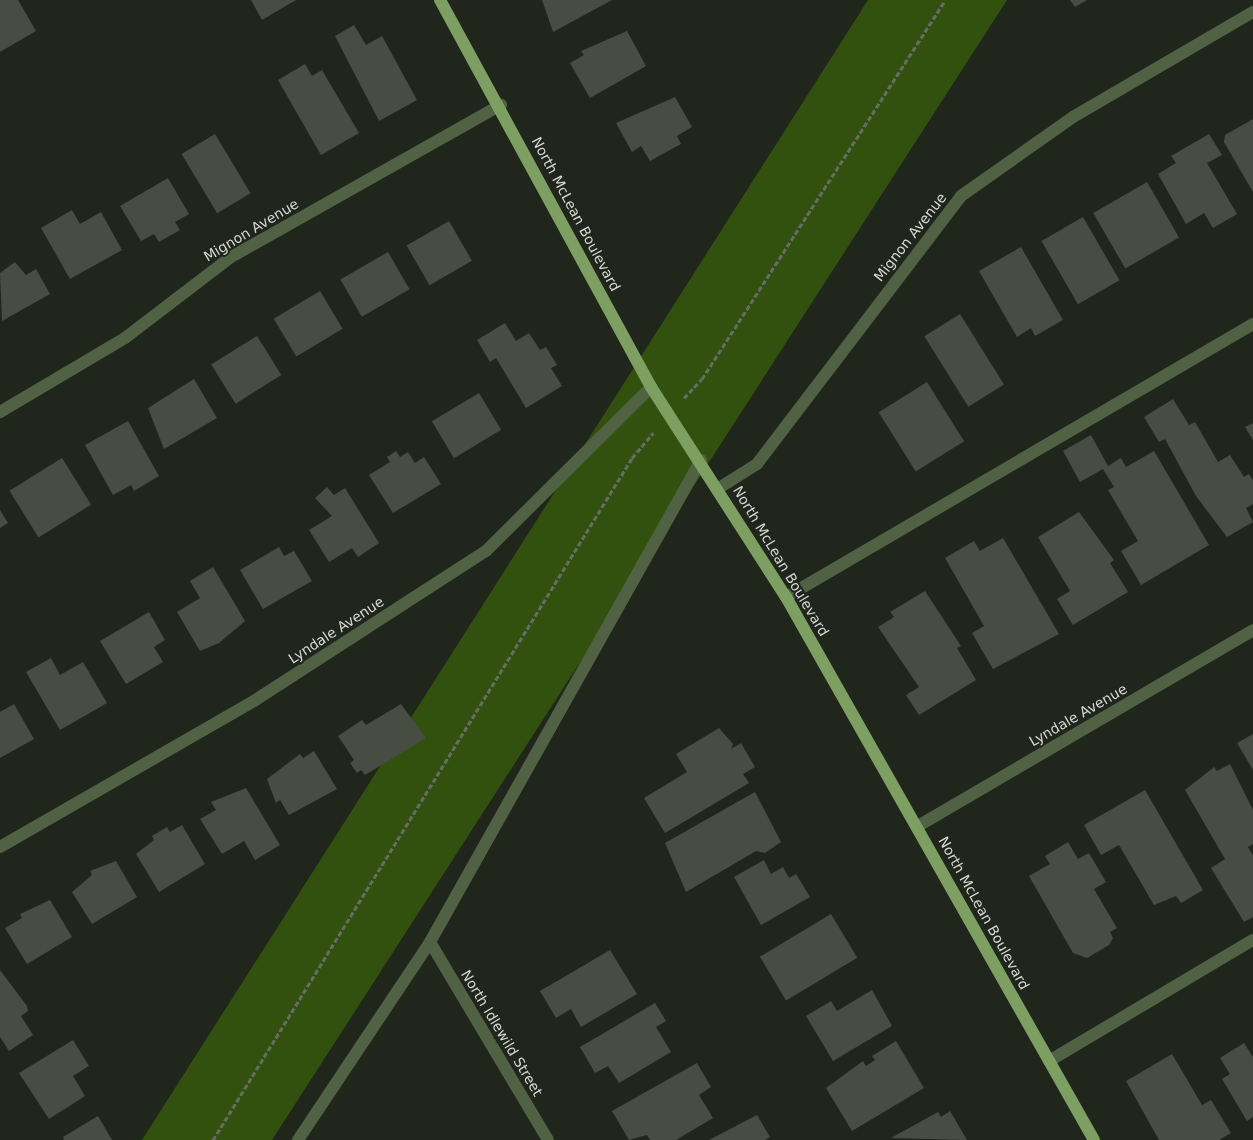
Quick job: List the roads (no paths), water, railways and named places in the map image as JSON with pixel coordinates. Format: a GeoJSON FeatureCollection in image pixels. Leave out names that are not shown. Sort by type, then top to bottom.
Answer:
{"type":"FeatureCollection","features":[{"type":"Feature","properties":{"kind":"main road","name":"North McLean Boulevard"},"geometry":{"type":"LineString","coordinates":[[440,0],[501,105],[651,387],[701,460],[786,597],[918,826],[1094,1140]]}},
{"type":"Feature","properties":{"kind":"street","name":"Mignon Avenue"},"geometry":{"type":"LineString","coordinates":[[719,488],[757,464],[961,196],[1073,117],[1253,12]]}},
{"type":"Feature","properties":{"kind":"street","name":"Mignon Avenue"},"geometry":{"type":"LineString","coordinates":[[0,412],[125,338],[231,257],[501,105]]}},
{"type":"Feature","properties":{"kind":"street"},"geometry":{"type":"LineString","coordinates":[[786,597],[1253,324]]}},
{"type":"Feature","properties":{"kind":"street","name":"Lyndale Avenue"},"geometry":{"type":"LineString","coordinates":[[0,848],[254,701],[486,551],[651,387]]}},
{"type":"Feature","properties":{"kind":"street"},"geometry":{"type":"LineString","coordinates":[[298,1140],[430,942],[701,460]]}},
{"type":"Feature","properties":{"kind":"street","name":"Lyndale Avenue"},"geometry":{"type":"LineString","coordinates":[[918,826],[1253,630]]}},
{"type":"Feature","properties":{"kind":"street"},"geometry":{"type":"LineString","coordinates":[[1049,1060],[1253,940]]}},
{"type":"Feature","properties":{"kind":"street","name":"North Idlewild Street"},"geometry":{"type":"LineString","coordinates":[[430,942],[548,1140]]}}]}
